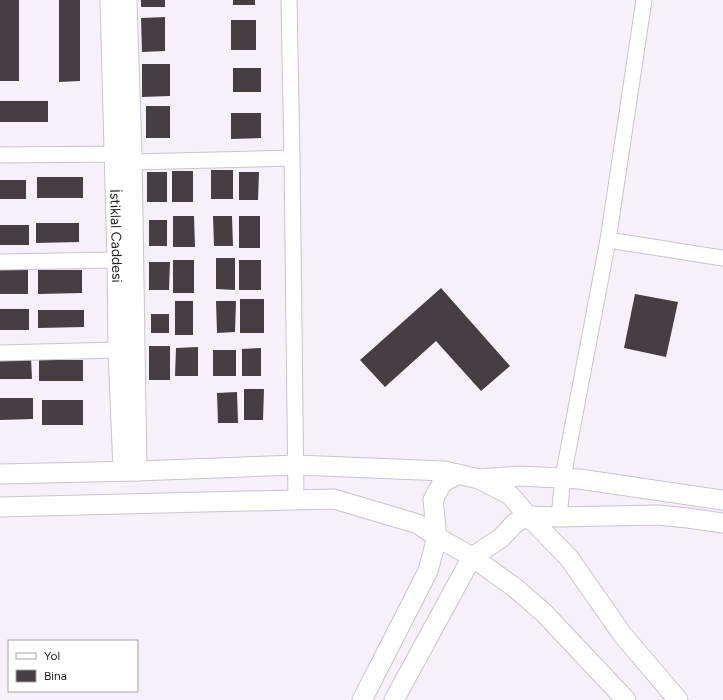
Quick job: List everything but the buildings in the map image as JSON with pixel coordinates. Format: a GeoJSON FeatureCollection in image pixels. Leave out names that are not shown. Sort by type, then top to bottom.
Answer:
{"type":"FeatureCollection","features":[{"type":"Feature","properties":{"kind":"street","name":"İstiklal Caddesi"},"geometry":{"type":"LineString","coordinates":[[110,0],[126,157],[117,260],[118,350],[130,471]]}},
{"type":"Feature","properties":{"kind":"street","name":"İstiklal Caddesi"},"geometry":{"type":"LineString","coordinates":[[127,0],[126,157],[130,471]]}},
{"type":"Feature","properties":{"kind":"street"},"geometry":{"type":"LineString","coordinates":[[289,0],[297,465],[296,499]]}},
{"type":"Feature","properties":{"kind":"street"},"geometry":{"type":"LineString","coordinates":[[559,517],[563,477],[608,240],[644,0]]}},
{"type":"Feature","properties":{"kind":"street"},"geometry":{"type":"LineString","coordinates":[[0,155],[292,158]]}},
{"type":"Feature","properties":{"kind":"street"},"geometry":{"type":"LineString","coordinates":[[608,240],[723,258]]}},
{"type":"Feature","properties":{"kind":"street"},"geometry":{"type":"LineString","coordinates":[[0,262],[117,260]]}},
{"type":"Feature","properties":{"kind":"street"},"geometry":{"type":"LineString","coordinates":[[0,353],[118,350]]}},
{"type":"Feature","properties":{"kind":"street"},"geometry":{"type":"LineString","coordinates":[[0,474],[297,465],[444,471],[479,479],[510,495],[528,516],[569,558],[622,634],[678,700]]}},
{"type":"Feature","properties":{"kind":"street"},"geometry":{"type":"LineString","coordinates":[[362,700],[428,571],[437,537],[433,500],[442,483],[458,474]]}},
{"type":"Feature","properties":{"kind":"street"},"geometry":{"type":"LineString","coordinates":[[479,479],[520,476],[563,477],[723,500]]}},
{"type":"Feature","properties":{"kind":"street"},"geometry":{"type":"LineString","coordinates":[[0,507],[334,499],[418,524],[437,537],[472,556],[514,587],[544,613],[626,700]]}},
{"type":"Feature","properties":{"kind":"street"},"geometry":{"type":"LineString","coordinates":[[394,700],[472,556],[501,538],[515,523],[528,516],[559,517],[657,515],[723,523]]}}]}
